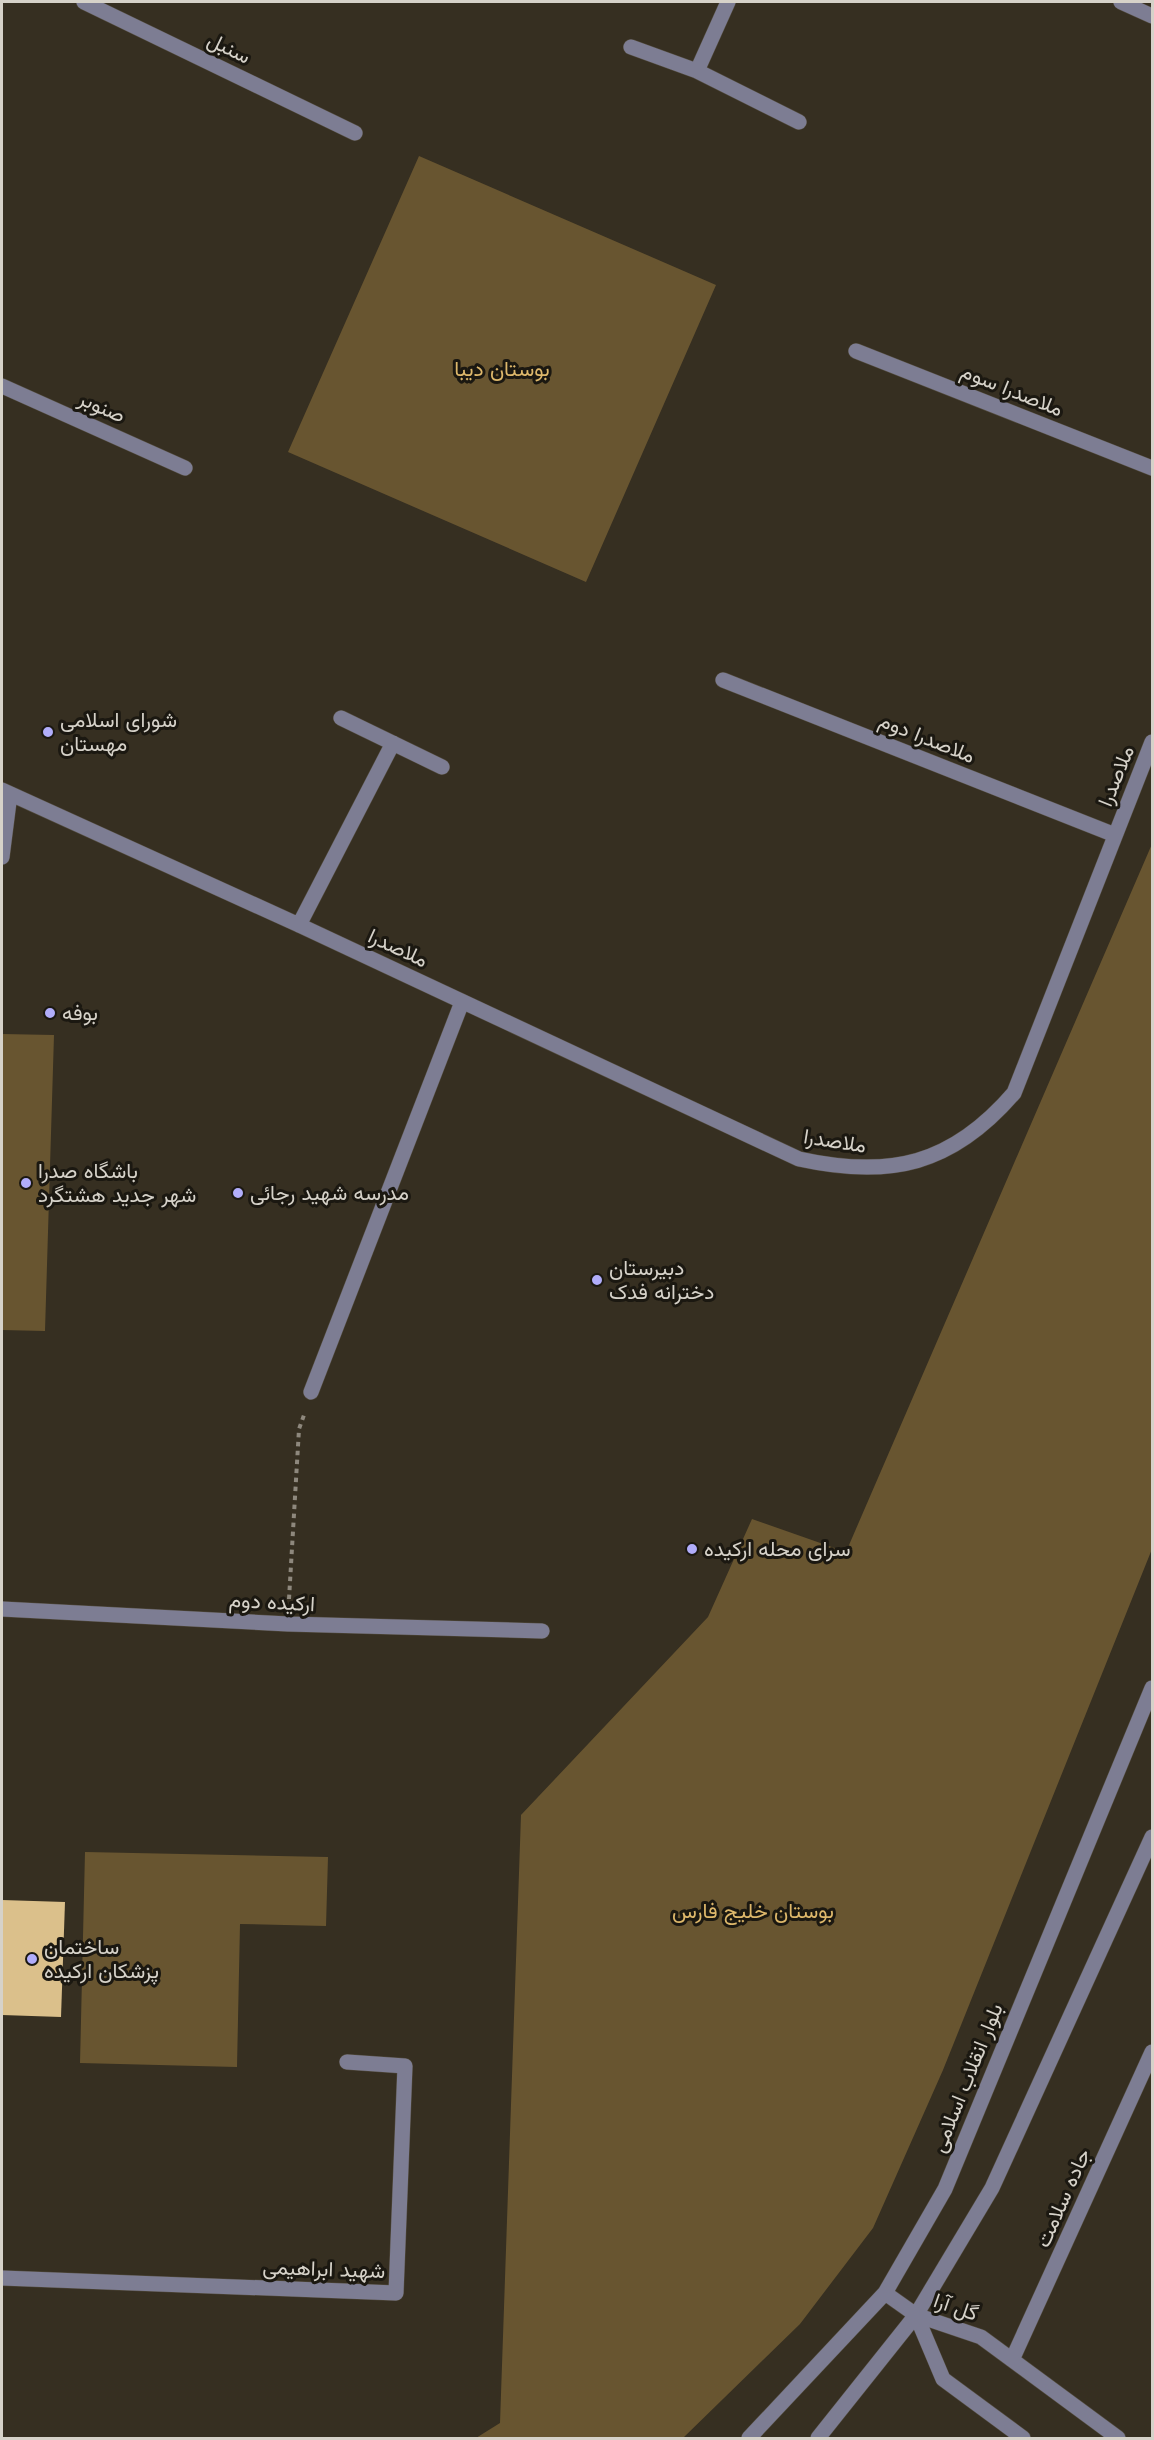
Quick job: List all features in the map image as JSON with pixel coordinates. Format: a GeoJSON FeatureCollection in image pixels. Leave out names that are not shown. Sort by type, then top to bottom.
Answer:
{"type":"FeatureCollection","features":[{"type":"Feature","properties":{"kind":"street","name":"سنبل"},"geometry":{"type":"LineString","coordinates":[[84,2],[356,133]]}},
{"type":"Feature","properties":{"kind":"street"},"geometry":{"type":"LineString","coordinates":[[697,71],[728,2]]}},
{"type":"Feature","properties":{"kind":"street"},"geometry":{"type":"LineString","coordinates":[[1121,2],[1152,16]]}},
{"type":"Feature","properties":{"kind":"street"},"geometry":{"type":"LineString","coordinates":[[631,47],[697,71],[799,122]]}},
{"type":"Feature","properties":{"kind":"street","name":"ملاصدرا سوم"},"geometry":{"type":"LineString","coordinates":[[856,351],[1152,468]]}},
{"type":"Feature","properties":{"kind":"street","name":"صنوبر"},"geometry":{"type":"LineString","coordinates":[[2,386],[184,468]]}},
{"type":"Feature","properties":{"kind":"street","name":"ملاصدرا دوم"},"geometry":{"type":"LineString","coordinates":[[723,680],[1115,835]]}},
{"type":"Feature","properties":{"kind":"street"},"geometry":{"type":"LineString","coordinates":[[341,717],[442,767]]}},
{"type":"Feature","properties":{"kind":"street","name":"ملاصدرا"},"geometry":{"type":"LineString","coordinates":[[6,792],[299,925],[799,1159],[856,1169],[887,1167],[920,1161],[949,1149],[996,1114],[1014,1093],[1152,742]]}},
{"type":"Feature","properties":{"kind":"street"},"geometry":{"type":"LineString","coordinates":[[299,925],[393,743]]}},
{"type":"Feature","properties":{"kind":"street"},"geometry":{"type":"LineString","coordinates":[[2,857],[6,792]]}},
{"type":"Feature","properties":{"kind":"street"},"geometry":{"type":"LineString","coordinates":[[311,1392],[462,1002]]}},
{"type":"Feature","properties":{"kind":"street","name":"ارکیده دوم"},"geometry":{"type":"LineString","coordinates":[[2,1609],[288,1624],[542,1631]]}},
{"type":"Feature","properties":{"kind":"street","name":"بلوار انقلاب اسلامی"},"geometry":{"type":"LineString","coordinates":[[749,2439],[885,2293],[945,2189],[1152,1688]]}},
{"type":"Feature","properties":{"kind":"street"},"geometry":{"type":"LineString","coordinates":[[818,2439],[916,2315],[992,2188],[1152,1837]]}},
{"type":"Feature","properties":{"kind":"street","name":"جاده سلامت"},"geometry":{"type":"LineString","coordinates":[[1012,2360],[1152,2052]]}},
{"type":"Feature","properties":{"kind":"street","name":"شهید ابراهیمی"},"geometry":{"type":"LineString","coordinates":[[2,2278],[396,2293],[405,2066],[347,2062]]}},
{"type":"Feature","properties":{"kind":"street"},"geometry":{"type":"LineString","coordinates":[[885,2293],[916,2315]]}},
{"type":"Feature","properties":{"kind":"street","name":"گل آرا"},"geometry":{"type":"LineString","coordinates":[[916,2315],[981,2337],[1119,2439]]}},
{"type":"Feature","properties":{"kind":"street","name":"گل آرا"},"geometry":{"type":"LineString","coordinates":[[916,2315],[943,2379],[1023,2439]]}},
{"type":"Feature","properties":{"kind":"path"},"geometry":{"type":"LineString","coordinates":[[288,1624],[299,1429],[311,1392]]}},
{"type":"Feature","properties":{"kind":"green space","name":"بوستان دیبا"},"geometry":{"type":"Polygon","coordinates":[[[419,156],[716,285],[586,582],[288,452],[419,156]]]}},
{"type":"Feature","properties":{"kind":"green space","name":"بوستان خلیج فارس"},"geometry":{"type":"Polygon","coordinates":[[[1152,844],[1152,1549],[943,2070],[873,2228],[800,2324],[683,2438],[476,2438],[500,2423],[521,1815],[708,1617],[752,1519],[846,1552],[1152,844]]]}},
{"type":"Feature","properties":{"kind":"green space","name":"باشگاه صدرا شهر جدید هشتگرد"},"geometry":{"type":"Polygon","coordinates":[[[2,1034],[54,1035],[45,1331],[2,1330],[2,1034]]]}},
{"type":"Feature","properties":{"kind":"green space"},"geometry":{"type":"Polygon","coordinates":[[[85,1852],[328,1857],[326,1926],[240,1924],[237,2067],[80,2063],[85,1852]]]}},
{"type":"Feature","properties":{"kind":"building","name":"ساختمان پزشکان ارکیده"},"geometry":{"type":"Polygon","coordinates":[[[2,1900],[65,1902],[61,2017],[2,2015],[2,1900]]]}},
{"type":"Feature","properties":{"kind":"place","name":"شورای اسلامی مهستان"},"geometry":{"type":"Point","coordinates":[48,732]}},
{"type":"Feature","properties":{"kind":"place","name":"بوفه"},"geometry":{"type":"Point","coordinates":[50,1013]}},
{"type":"Feature","properties":{"kind":"place","name":"باشگاه صدرا شهر جدید هشتگرد"},"geometry":{"type":"Point","coordinates":[26,1183]}},
{"type":"Feature","properties":{"kind":"place","name":"مدرسه شهید رجائی"},"geometry":{"type":"Point","coordinates":[238,1193]}},
{"type":"Feature","properties":{"kind":"place","name":"دبیرستان دخترانه فدک"},"geometry":{"type":"Point","coordinates":[597,1280]}},
{"type":"Feature","properties":{"kind":"place","name":"سرای محله ارکیده"},"geometry":{"type":"Point","coordinates":[692,1549]}},
{"type":"Feature","properties":{"kind":"place","name":"ساختمان پزشکان ارکیده"},"geometry":{"type":"Point","coordinates":[32,1959]}}]}
